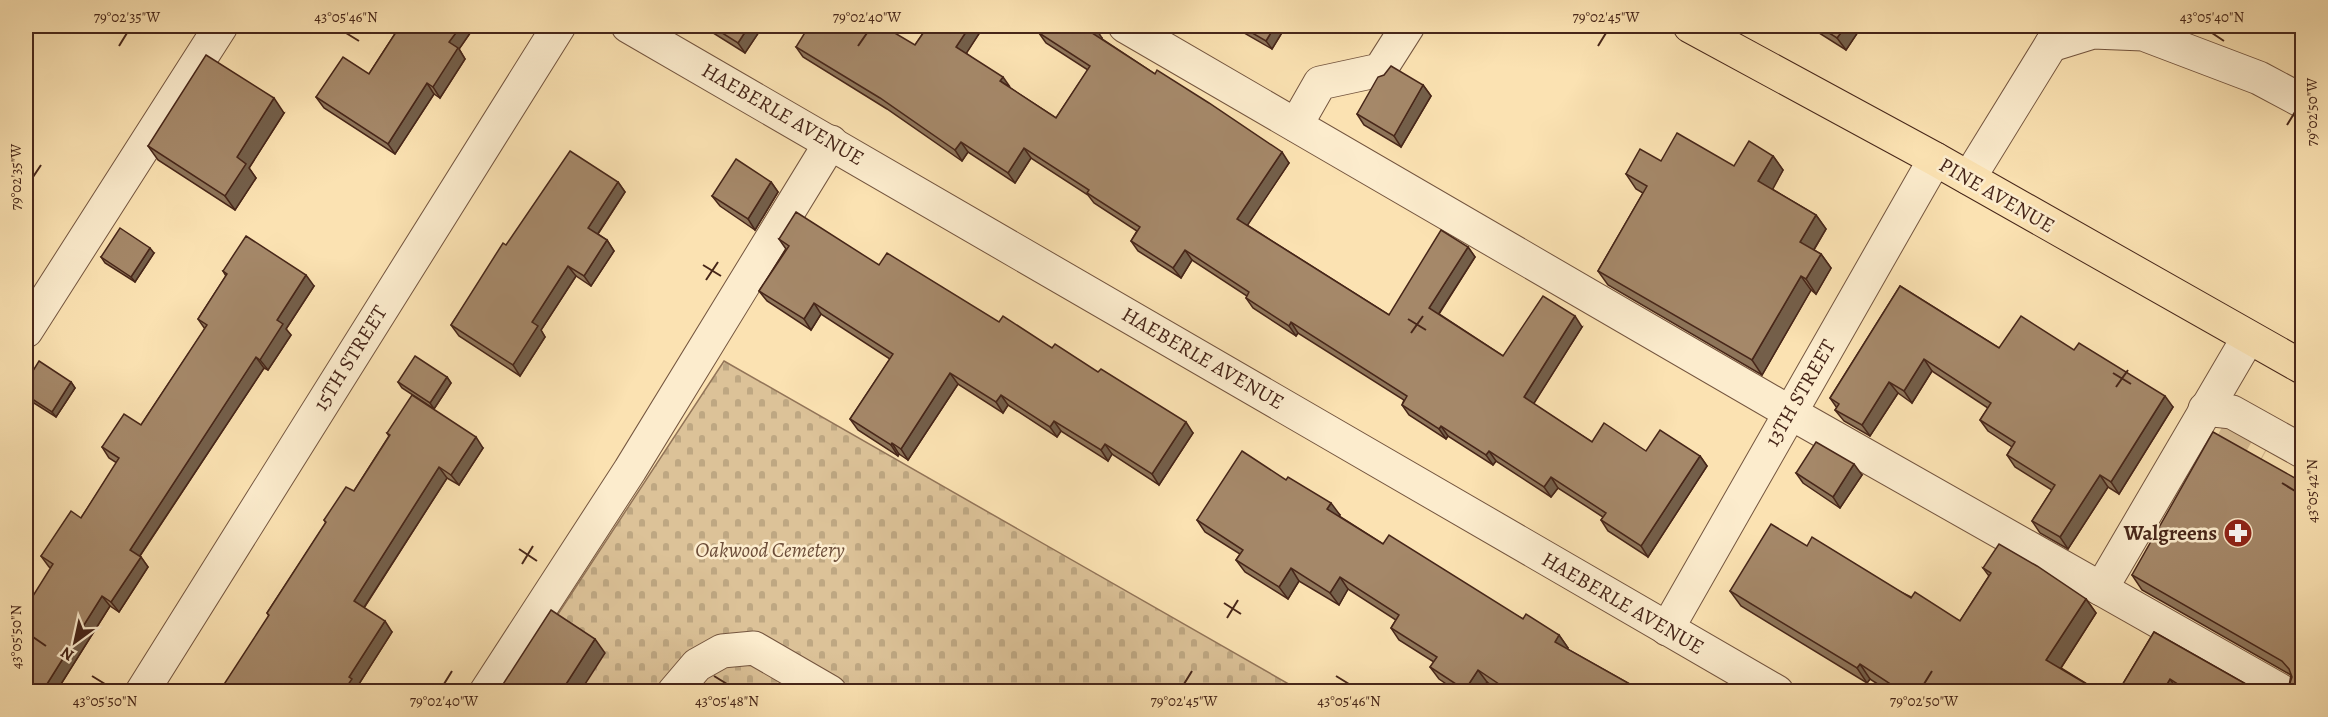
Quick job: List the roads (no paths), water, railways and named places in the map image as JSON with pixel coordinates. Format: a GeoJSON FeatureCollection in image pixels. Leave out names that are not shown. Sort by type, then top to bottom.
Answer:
{"type":"FeatureCollection","features":[{"type":"Feature","properties":{"kind":"main road","name":"PINE AVENUE"},"geometry":{"type":"LineString","coordinates":[[1711,31],[2302,367]]}},
{"type":"Feature","properties":{"kind":"street"},"geometry":{"type":"LineString","coordinates":[[26,331],[221,26]]}},
{"type":"Feature","properties":{"kind":"street","name":"15TH STREET"},"geometry":{"type":"LineString","coordinates":[[142,692],[559,26]]}},
{"type":"Feature","properties":{"kind":"street","name":"HAEBERLE AVENUE"},"geometry":{"type":"LineString","coordinates":[[628,26],[1777,692]]}},
{"type":"Feature","properties":{"kind":"street"},"geometry":{"type":"LineString","coordinates":[[1125,26],[1789,412],[2283,692]]}},
{"type":"Feature","properties":{"kind":"street"},"geometry":{"type":"LineString","coordinates":[[1296,125],[1320,83],[1380,70],[1408,26]]}},
{"type":"Feature","properties":{"kind":"street"},"geometry":{"type":"LineString","coordinates":[[1969,178],[2057,35],[2092,32],[2143,34],[2259,78],[2302,101]]}},
{"type":"Feature","properties":{"kind":"street"},"geometry":{"type":"LineString","coordinates":[[486,692],[636,460],[831,142]]}},
{"type":"Feature","properties":{"kind":"street","name":"13TH STREET"},"geometry":{"type":"LineString","coordinates":[[1667,629],[1935,159]]}},
{"type":"Feature","properties":{"kind":"street"},"geometry":{"type":"LineString","coordinates":[[2101,589],[2213,419],[2248,338]]}},
{"type":"Feature","properties":{"kind":"street"},"geometry":{"type":"LineString","coordinates":[[2213,419],[2232,411],[2302,451]]}},
{"type":"Feature","properties":{"kind":"street"},"geometry":{"type":"LineString","coordinates":[[2265,453],[2302,474]]}},
{"type":"Feature","properties":{"kind":"street"},"geometry":{"type":"LineString","coordinates":[[674,692],[697,665],[722,651],[754,648],[830,692]]}},
{"type":"Feature","properties":{"kind":"tunnel"},"geometry":{"type":"LineString","coordinates":[[2221,429],[2265,453]]}},
{"type":"Feature","properties":{"kind":"place","name":"Walgreens"},"geometry":{"type":"Point","coordinates":[2238,533]}},
{"type":"Feature","properties":{"kind":"park label","name":"Oakwood Cemetery"},"geometry":{"type":"Point","coordinates":[770,550]}}]}
